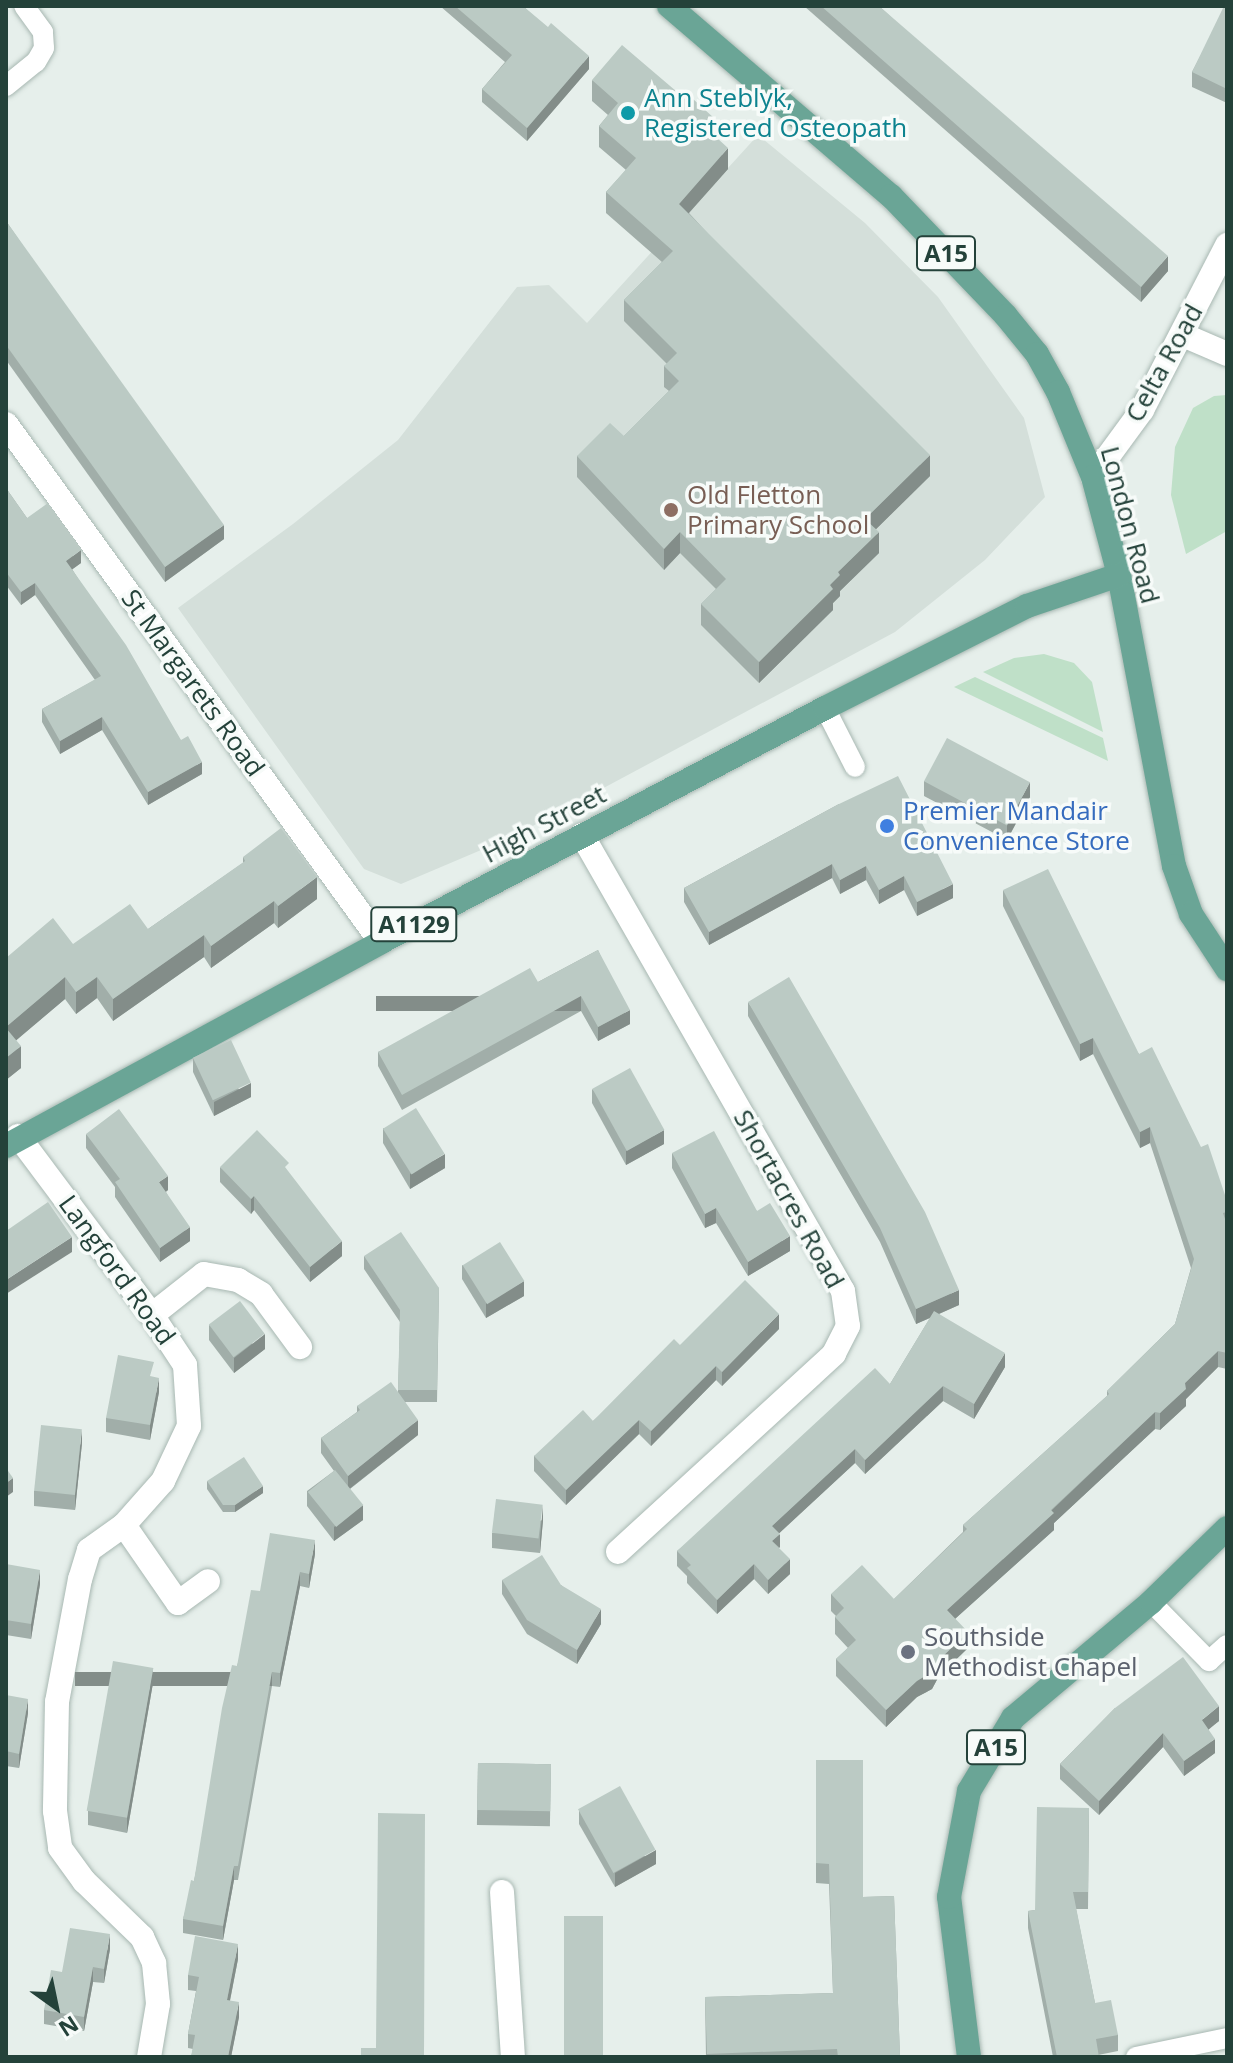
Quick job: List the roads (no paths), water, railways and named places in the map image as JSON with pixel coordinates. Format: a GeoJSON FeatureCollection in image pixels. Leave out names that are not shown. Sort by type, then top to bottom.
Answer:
{"type":"FeatureCollection","features":[{"type":"Feature","properties":{"kind":"main road","name":"London Road"},"geometry":{"type":"LineString","coordinates":[[669,6],[891,196],[1006,316],[1037,354],[1058,392],[1093,477],[1119,575],[1174,866],[1191,914],[1227,969]]}},
{"type":"Feature","properties":{"kind":"main road","name":"High Street"},"geometry":{"type":"LineString","coordinates":[[12,1141],[825,708],[1027,606],[1119,575]]}},
{"type":"Feature","properties":{"kind":"main road","name":"A15"},"geometry":{"type":"LineString","coordinates":[[969,2057],[949,1897],[969,1791],[1013,1718],[1151,1602],[1227,1528]]}},
{"type":"Feature","properties":{"kind":"street","name":"Celta Road"},"geometry":{"type":"LineString","coordinates":[[1093,477],[1142,410],[1227,245]]}},
{"type":"Feature","properties":{"kind":"street"},"geometry":{"type":"LineString","coordinates":[[1183,335],[1227,354]]}},
{"type":"Feature","properties":{"kind":"street","name":"St Margarets Road"},"geometry":{"type":"LineString","coordinates":[[6,424],[381,942]]}},
{"type":"Feature","properties":{"kind":"street","name":"Shortacres Road"},"geometry":{"type":"LineString","coordinates":[[582,835],[843,1291],[848,1326],[834,1354],[618,1552]]}},
{"type":"Feature","properties":{"kind":"street","name":"Langford Road"},"geometry":{"type":"LineString","coordinates":[[12,1141],[152,1315],[185,1365],[189,1426],[163,1481],[124,1525],[89,1550],[80,1579],[57,1702],[55,1811],[60,1848],[84,1881],[142,1937],[154,1963],[158,2004],[149,2057]]}},
{"type":"Feature","properties":{"kind":"street"},"geometry":{"type":"LineString","coordinates":[[152,1315],[204,1274],[238,1280],[261,1294],[300,1347]]}},
{"type":"Feature","properties":{"kind":"street"},"geometry":{"type":"LineString","coordinates":[[124,1525],[178,1603],[208,1581]]}},
{"type":"Feature","properties":{"kind":"street"},"geometry":{"type":"LineString","coordinates":[[502,1892],[513,2057]]}},
{"type":"Feature","properties":{"kind":"lane"},"geometry":{"type":"LineString","coordinates":[[6,86],[36,62],[44,48],[43,32],[24,6]]}},
{"type":"Feature","properties":{"kind":"lane"},"geometry":{"type":"LineString","coordinates":[[825,708],[855,767]]}},
{"type":"Feature","properties":{"kind":"lane"},"geometry":{"type":"LineString","coordinates":[[1151,1602],[1209,1661],[1227,1645]]}},
{"type":"Feature","properties":{"kind":"lane"},"geometry":{"type":"LineString","coordinates":[[1136,2057],[1227,2038]]}},
{"type":"Feature","properties":{"kind":"place","name":"Ann Steblyk, Registered Osteopath"},"geometry":{"type":"Point","coordinates":[628,113]}},
{"type":"Feature","properties":{"kind":"place","name":"Old Fletton Primary School"},"geometry":{"type":"Point","coordinates":[671,510]}},
{"type":"Feature","properties":{"kind":"place","name":"Premier Mandair Convenience Store"},"geometry":{"type":"Point","coordinates":[887,826]}},
{"type":"Feature","properties":{"kind":"place","name":"Southside Methodist Chapel"},"geometry":{"type":"Point","coordinates":[908,1652]}}]}
